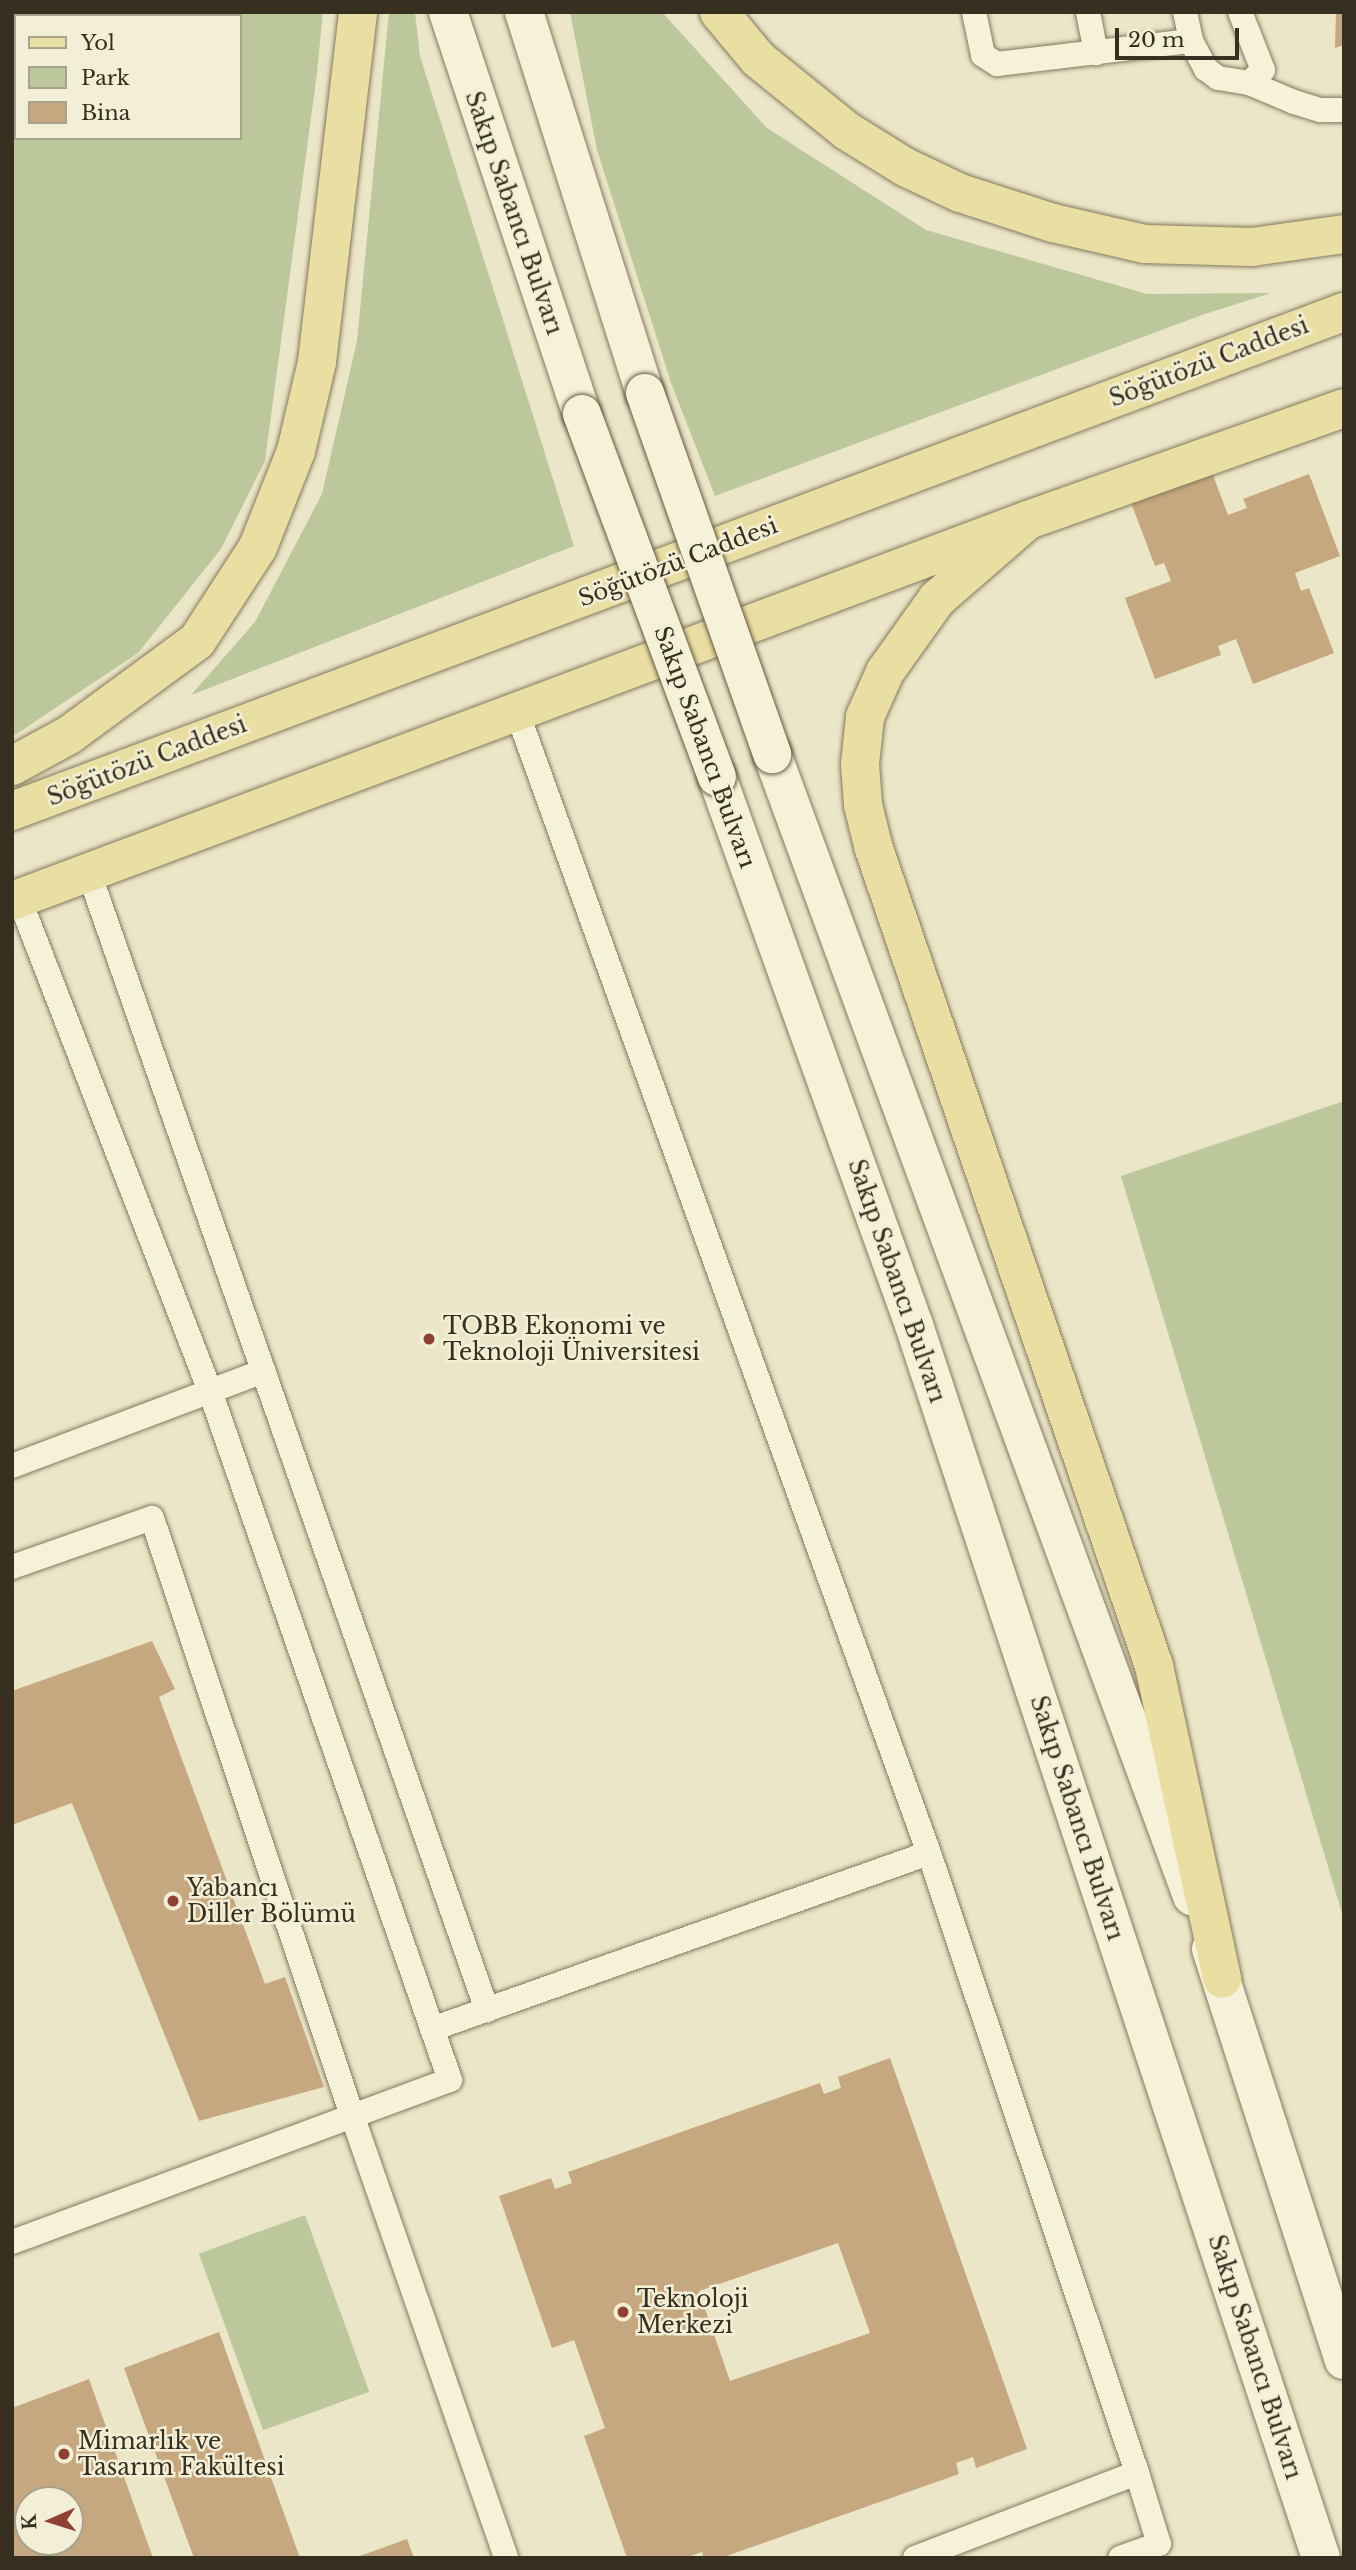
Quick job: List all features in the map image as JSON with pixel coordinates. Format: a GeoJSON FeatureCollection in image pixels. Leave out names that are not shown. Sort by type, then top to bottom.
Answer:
{"type":"FeatureCollection","features":[{"type":"Feature","properties":{"kind":"main road"},"geometry":{"type":"LineString","coordinates":[[12,766],[69,735],[197,641],[258,547],[296,451],[317,362],[358,12]]}},
{"type":"Feature","properties":{"kind":"main road","name":"Sakıp Sabancı Bulvarı"},"geometry":{"type":"LineString","coordinates":[[447,12],[582,415],[717,777],[914,1325],[1321,2558]]}},
{"type":"Feature","properties":{"kind":"main road"},"geometry":{"type":"LineString","coordinates":[[524,12],[645,393],[715,594],[1222,1979],[1344,2360]]}},
{"type":"Feature","properties":{"kind":"main road"},"geometry":{"type":"LineString","coordinates":[[719,12],[758,59],[846,131],[905,166],[960,193],[1053,223],[1145,244],[1252,247],[1344,233]]}},
{"type":"Feature","properties":{"kind":"main road","name":"Söğütözü Caddesi"},"geometry":{"type":"LineString","coordinates":[[12,811],[1344,312]]}},
{"type":"Feature","properties":{"kind":"main road"},"geometry":{"type":"LineString","coordinates":[[16,900],[1028,520],[1344,408]]}},
{"type":"Feature","properties":{"kind":"main road"},"geometry":{"type":"LineString","coordinates":[[1028,520],[937,599],[885,672],[866,718],[860,764],[863,805],[874,849],[1154,1666],[1222,1979]]}},
{"type":"Feature","properties":{"kind":"lane"},"geometry":{"type":"LineString","coordinates":[[974,12],[983,55],[996,64],[1191,41]]}},
{"type":"Feature","properties":{"kind":"lane"},"geometry":{"type":"LineString","coordinates":[[1088,12],[1096,53]]}},
{"type":"Feature","properties":{"kind":"lane"},"geometry":{"type":"LineString","coordinates":[[1185,12],[1191,41],[1206,69],[1218,78],[1249,83],[1294,103],[1321,110],[1344,110]]}},
{"type":"Feature","properties":{"kind":"lane"},"geometry":{"type":"LineString","coordinates":[[1240,12],[1263,70],[1249,83]]}},
{"type":"Feature","properties":{"kind":"lane"},"geometry":{"type":"LineString","coordinates":[[517,712],[929,1853],[1137,2473],[1159,2544],[1120,2558]]}},
{"type":"Feature","properties":{"kind":"lane"},"geometry":{"type":"LineString","coordinates":[[89,873],[487,2010]]}},
{"type":"Feature","properties":{"kind":"lane"},"geometry":{"type":"LineString","coordinates":[[12,2242],[450,2080],[210,1391],[16,900]]}},
{"type":"Feature","properties":{"kind":"lane"},"geometry":{"type":"LineString","coordinates":[[12,1466],[264,1371]]}},
{"type":"Feature","properties":{"kind":"lane"},"geometry":{"type":"LineString","coordinates":[[12,1567],[152,1518],[352,2115],[506,2558]]}},
{"type":"Feature","properties":{"kind":"lane"},"geometry":{"type":"LineString","coordinates":[[432,2029],[929,1853]]}},
{"type":"Feature","properties":{"kind":"lane"},"geometry":{"type":"LineString","coordinates":[[915,2558],[1137,2473]]}},
{"type":"Feature","properties":{"kind":"green space"},"geometry":{"type":"Polygon","coordinates":[[[12,12],[323,12],[265,461],[221,549],[138,653],[12,737],[12,12]]]}},
{"type":"Feature","properties":{"kind":"green space"},"geometry":{"type":"Polygon","coordinates":[[[389,12],[415,12],[420,56],[574,546],[191,695],[255,622],[322,494],[357,341],[389,12]]]}},
{"type":"Feature","properties":{"kind":"green space"},"geometry":{"type":"Polygon","coordinates":[[[570,12],[662,12],[767,128],[926,230],[1147,294],[1271,293],[1202,315],[715,496],[671,383],[597,150],[570,12]]]}},
{"type":"Feature","properties":{"kind":"green space"},"geometry":{"type":"Polygon","coordinates":[[[1344,1101],[1344,1920],[1121,1176],[1344,1101]]]}},
{"type":"Feature","properties":{"kind":"green space"},"geometry":{"type":"Polygon","coordinates":[[[305,2215],[369,2392],[263,2430],[199,2254],[305,2215]]]}},
{"type":"Feature","properties":{"kind":"building"},"geometry":{"type":"Polygon","coordinates":[[[1336,12],[1344,12],[1344,45],[1335,48],[1336,12]]]}},
{"type":"Feature","properties":{"kind":"building"},"geometry":{"type":"Polygon","coordinates":[[[1211,470],[1228,515],[1247,508],[1243,499],[1309,474],[1340,556],[1295,573],[1301,591],[1309,588],[1334,653],[1253,684],[1236,639],[1218,646],[1221,655],[1155,679],[1125,598],[1171,581],[1164,563],[1155,566],[1130,500],[1211,470]]]}},
{"type":"Feature","properties":{"kind":"building","name":"Yabancı Diller Bölümü"},"geometry":{"type":"Polygon","coordinates":[[[152,1641],[175,1689],[159,1697],[265,1984],[285,1977],[324,2087],[199,2121],[72,1803],[12,1825],[12,1691],[152,1641]]]}},
{"type":"Feature","properties":{"kind":"building","name":"Teknoloji Merkezi"},"geometry":{"type":"Polygon","coordinates":[[[890,2058],[1027,2449],[976,2468],[973,2457],[956,2463],[959,2474],[721,2558],[704,2558],[702,2552],[685,2558],[627,2558],[584,2436],[605,2428],[574,2340],[552,2348],[499,2196],[551,2178],[555,2189],[572,2183],[568,2172],[820,2083],[824,2094],[841,2088],[838,2077],[890,2058]],[[838,2243],[699,2291],[730,2381],[870,2333],[838,2243]]]}},
{"type":"Feature","properties":{"kind":"building"},"geometry":{"type":"Polygon","coordinates":[[[219,2332],[300,2558],[194,2558],[124,2368],[219,2332]]]}},
{"type":"Feature","properties":{"kind":"building","name":"Mimarlık ve Tasarım Fakültesi"},"geometry":{"type":"Polygon","coordinates":[[[89,2379],[153,2558],[12,2558],[12,2408],[89,2379]]]}},
{"type":"Feature","properties":{"kind":"building"},"geometry":{"type":"Polygon","coordinates":[[[407,2539],[414,2558],[357,2557],[407,2539]]]}},
{"type":"Feature","properties":{"kind":"place","name":"TOBB Ekonomi ve Teknoloji Üniversitesi"},"geometry":{"type":"Point","coordinates":[429,1339]}},
{"type":"Feature","properties":{"kind":"place","name":"Yabancı Diller Bölümü"},"geometry":{"type":"Point","coordinates":[173,1901]}},
{"type":"Feature","properties":{"kind":"place","name":"Teknoloji Merkezi"},"geometry":{"type":"Point","coordinates":[623,2312]}},
{"type":"Feature","properties":{"kind":"place","name":"Mimarlık ve Tasarım Fakültesi"},"geometry":{"type":"Point","coordinates":[64,2454]}}]}
